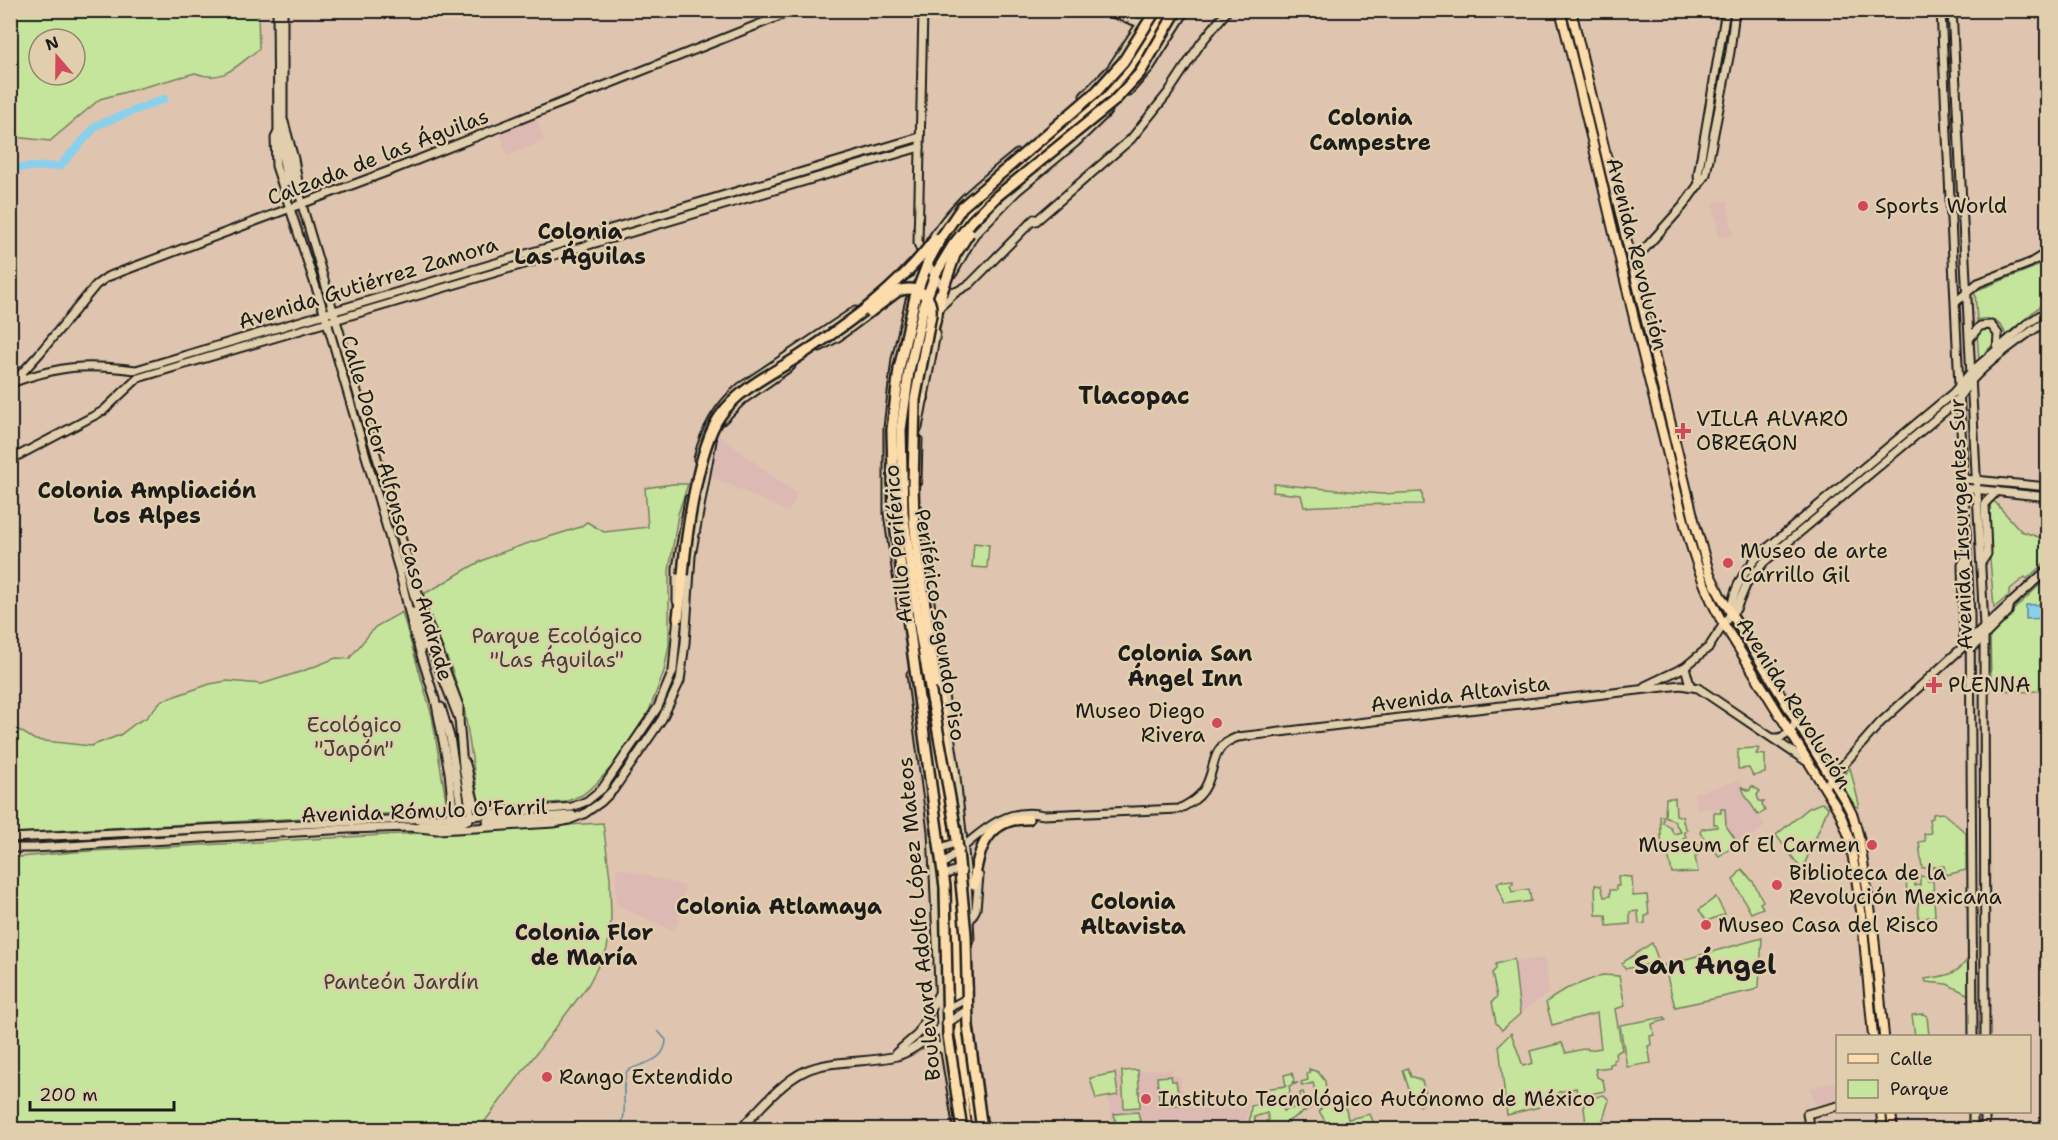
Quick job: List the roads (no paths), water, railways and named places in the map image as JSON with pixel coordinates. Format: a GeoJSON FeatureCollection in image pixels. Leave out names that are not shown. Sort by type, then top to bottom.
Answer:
{"type":"FeatureCollection","features":[{"type":"Feature","properties":{"kind":"highway","name":"Periférico Segundo Piso"},"geometry":{"type":"LineString","coordinates":[[964,1130],[948,1035],[945,887],[894,518],[892,463],[894,405],[899,369],[915,297],[928,262],[962,207],[1096,91],[1123,62],[1156,10]]}},
{"type":"Feature","properties":{"kind":"highway","name":"Anillo Periférico"},"geometry":{"type":"LineString","coordinates":[[964,1130],[955,1035],[952,888],[898,509],[900,446],[907,394],[925,298],[936,258],[943,244],[976,206],[1115,83],[1137,57],[1164,10]]}},
{"type":"Feature","properties":{"kind":"highway","name":"Anillo Periférico"},"geometry":{"type":"LineString","coordinates":[[981,1130],[973,1103],[960,1035],[960,887],[909,518],[908,442],[917,405],[932,298],[948,259],[965,230],[980,211],[1113,96],[1143,64],[1172,10]]}},
{"type":"Feature","properties":{"kind":"highway","name":"Periférico Segundo Piso"},"geometry":{"type":"LineString","coordinates":[[981,1130],[968,1026],[966,935],[956,831],[909,562],[903,513],[901,430],[904,397],[924,304],[936,273],[953,245],[972,220],[996,197],[1113,102],[1140,73],[1178,10]]}},
{"type":"Feature","properties":{"kind":"highway"},"geometry":{"type":"LineString","coordinates":[[1090,107],[1094,88]]}},
{"type":"Feature","properties":{"kind":"highway"},"geometry":{"type":"LineString","coordinates":[[1051,149],[1068,148]]}},
{"type":"Feature","properties":{"kind":"highway"},"geometry":{"type":"LineString","coordinates":[[917,405],[945,279],[955,255],[996,197]]}},
{"type":"Feature","properties":{"kind":"highway"},"geometry":{"type":"LineString","coordinates":[[678,618],[687,536],[700,471],[709,436],[718,418],[742,393],[804,353],[867,308],[894,285],[924,254],[962,207]]}},
{"type":"Feature","properties":{"kind":"highway"},"geometry":{"type":"LineString","coordinates":[[804,353],[843,332],[898,291],[913,289],[922,292],[930,301],[932,309],[917,405],[914,519],[936,684],[952,775]]}},
{"type":"Feature","properties":{"kind":"highway"},"geometry":{"type":"LineString","coordinates":[[888,459],[900,446]]}},
{"type":"Feature","properties":{"kind":"highway"},"geometry":{"type":"LineString","coordinates":[[909,518],[918,507]]}},
{"type":"Feature","properties":{"kind":"highway"},"geometry":{"type":"LineString","coordinates":[[920,610],[932,618]]}},
{"type":"Feature","properties":{"kind":"highway"},"geometry":{"type":"LineString","coordinates":[[920,745],[930,764]]}},
{"type":"Feature","properties":{"kind":"highway"},"geometry":{"type":"LineString","coordinates":[[970,882],[979,855],[989,836],[1004,822],[1018,818],[1028,819]]}},
{"type":"Feature","properties":{"kind":"highway"},"geometry":{"type":"LineString","coordinates":[[972,1091],[973,1103]]}},
{"type":"Feature","properties":{"kind":"main road"},"geometry":{"type":"LineString","coordinates":[[277,10],[282,117],[289,181],[278,132],[282,117],[283,10]]}},
{"type":"Feature","properties":{"kind":"main road","name":"Calzada de las Águilas"},"geometry":{"type":"LineString","coordinates":[[12,384],[96,285],[106,277],[302,205],[795,10]]}},
{"type":"Feature","properties":{"kind":"main road"},"geometry":{"type":"LineString","coordinates":[[923,10],[918,243],[923,257],[943,290]]}},
{"type":"Feature","properties":{"kind":"main road"},"geometry":{"type":"LineString","coordinates":[[1104,10],[1143,24]]}},
{"type":"Feature","properties":{"kind":"main road","name":"Boulevard Adolfo López Mateos"},"geometry":{"type":"LineString","coordinates":[[958,1130],[944,1050],[943,1011],[939,993],[935,872],[937,849],[920,745],[888,513],[888,428],[896,359],[902,328],[923,257],[944,220],[956,206],[1094,88],[1111,69],[1143,24],[1150,10]]}},
{"type":"Feature","properties":{"kind":"main road","name":"Boulevard Adolfo López Mateos"},"geometry":{"type":"LineString","coordinates":[[981,1130],[971,1007],[967,998],[970,882],[961,841],[956,768],[932,618],[918,507],[917,405],[943,290],[955,258],[974,234],[1017,191],[1068,148],[1142,79],[1186,10]]}},
{"type":"Feature","properties":{"kind":"main road"},"geometry":{"type":"LineString","coordinates":[[941,306],[956,292],[970,284],[1051,204],[1131,139],[1168,93],[1228,10]]}},
{"type":"Feature","properties":{"kind":"main road","name":"Avenida Revolución"},"geometry":{"type":"LineString","coordinates":[[1560,10],[1695,561],[1709,597],[1840,813],[1850,839],[1863,925],[1873,1035]]}},
{"type":"Feature","properties":{"kind":"main road","name":"Avenida Revolución"},"geometry":{"type":"LineString","coordinates":[[1570,10],[1704,558],[1714,585],[1853,816],[1859,837],[1873,927],[1884,1035]]}},
{"type":"Feature","properties":{"kind":"main road"},"geometry":{"type":"LineString","coordinates":[[1699,185],[1698,175],[1726,10]]}},
{"type":"Feature","properties":{"kind":"main road"},"geometry":{"type":"LineString","coordinates":[[1632,263],[1683,206],[1706,174],[1730,52],[1735,10]]}},
{"type":"Feature","properties":{"kind":"main road","name":"Avenida Insurgentes Sur"},"geometry":{"type":"LineString","coordinates":[[1941,10],[1971,639]]}},
{"type":"Feature","properties":{"kind":"main road","name":"Avenida Insurgentes Sur"},"geometry":{"type":"LineString","coordinates":[[1952,10],[1984,627],[1985,1035]]}},
{"type":"Feature","properties":{"kind":"main road","name":"Calle Doctor Alfonso Caso Andrade"},"geometry":{"type":"LineString","coordinates":[[282,117],[294,159],[302,205],[334,316],[424,613],[459,706],[459,719]]}},
{"type":"Feature","properties":{"kind":"main road","name":"Calle Doctor Alfonso Caso Andrade"},"geometry":{"type":"LineString","coordinates":[[278,132],[275,138],[276,166],[326,318],[399,570],[414,633],[447,726],[457,800]]}},
{"type":"Feature","properties":{"kind":"main road","name":"Avenida Gutiérrez Zamora"},"geometry":{"type":"LineString","coordinates":[[334,316],[920,137]]}},
{"type":"Feature","properties":{"kind":"main road","name":"Avenida Gutiérrez Zamora"},"geometry":{"type":"LineString","coordinates":[[12,384],[66,367],[91,366],[135,370],[334,316],[920,147]]}},
{"type":"Feature","properties":{"kind":"main road"},"geometry":{"type":"LineString","coordinates":[[918,236],[955,258]]}},
{"type":"Feature","properties":{"kind":"main road"},"geometry":{"type":"LineString","coordinates":[[1956,302],[1978,283],[2030,263],[2048,252]]}},
{"type":"Feature","properties":{"kind":"main road","name":"Avenida Rómulo O'Farril"},"geometry":{"type":"LineString","coordinates":[[10,848],[470,816],[489,818],[572,807],[587,801],[602,789],[658,707],[669,683],[676,658],[677,568],[683,528],[701,444],[714,416],[727,399],[741,387],[868,302],[923,257]]}},
{"type":"Feature","properties":{"kind":"main road"},"geometry":{"type":"LineString","coordinates":[[924,279],[930,269],[955,258]]}},
{"type":"Feature","properties":{"kind":"main road"},"geometry":{"type":"LineString","coordinates":[[916,279],[924,279],[943,290],[956,292]]}},
{"type":"Feature","properties":{"kind":"main road","name":"Avenida Rómulo O'Farril"},"geometry":{"type":"LineString","coordinates":[[10,838],[379,824],[437,830],[554,823],[577,817],[589,810],[610,794],[622,777],[662,719],[680,681],[691,556],[713,439],[721,423],[733,408],[759,387],[863,319],[916,279]]}},
{"type":"Feature","properties":{"kind":"main road"},"geometry":{"type":"LineString","coordinates":[[1631,303],[1641,300]]}},
{"type":"Feature","properties":{"kind":"main road"},"geometry":{"type":"LineString","coordinates":[[1634,690],[1685,667],[1709,647],[1736,609],[1747,582],[1754,572],[1797,536],[1960,387],[1971,372],[2027,324],[2048,310]]}},
{"type":"Feature","properties":{"kind":"main road","name":"Avenida Gutiérrez Zamora"},"geometry":{"type":"LineString","coordinates":[[10,460],[103,411],[138,378],[326,318]]}},
{"type":"Feature","properties":{"kind":"main road"},"geometry":{"type":"LineString","coordinates":[[1884,456],[1951,406],[1961,397],[1972,381],[2048,320]]}},
{"type":"Feature","properties":{"kind":"main road"},"geometry":{"type":"LineString","coordinates":[[1970,338],[1980,326],[1991,325],[1998,334],[1996,350]]}},
{"type":"Feature","properties":{"kind":"main road"},"geometry":{"type":"LineString","coordinates":[[210,348],[212,356]]}},
{"type":"Feature","properties":{"kind":"main road"},"geometry":{"type":"LineString","coordinates":[[1945,399],[1951,406]]}},
{"type":"Feature","properties":{"kind":"main road"},"geometry":{"type":"LineString","coordinates":[[1731,613],[1731,598],[1745,572],[1759,555],[1869,469]]}},
{"type":"Feature","properties":{"kind":"main road"},"geometry":{"type":"LineString","coordinates":[[693,480],[698,477],[704,482]]}},
{"type":"Feature","properties":{"kind":"main road"},"geometry":{"type":"LineString","coordinates":[[1964,479],[2048,487]]}},
{"type":"Feature","properties":{"kind":"main road"},"geometry":{"type":"LineString","coordinates":[[1964,488],[2048,497]]}},
{"type":"Feature","properties":{"kind":"main road"},"geometry":{"type":"LineString","coordinates":[[1981,563],[1987,554],[1985,503],[1997,491]]}},
{"type":"Feature","properties":{"kind":"main road"},"geometry":{"type":"LineString","coordinates":[[410,827],[461,823],[470,816],[459,719],[424,630],[387,508],[428,670]]}},
{"type":"Feature","properties":{"kind":"main road"},"geometry":{"type":"LineString","coordinates":[[1790,529],[1797,536]]}},
{"type":"Feature","properties":{"kind":"main road","name":"Avenida Insurgentes Sur"},"geometry":{"type":"LineString","coordinates":[[1968,556],[1962,565],[1968,647],[1973,1035]]}},
{"type":"Feature","properties":{"kind":"main road"},"geometry":{"type":"LineString","coordinates":[[1968,647],[1971,639],[2048,569]]}},
{"type":"Feature","properties":{"kind":"main road"},"geometry":{"type":"LineString","coordinates":[[1824,787],[1880,723],[1968,647],[1984,636],[2008,612],[2010,603]]}},
{"type":"Feature","properties":{"kind":"main road"},"geometry":{"type":"LineString","coordinates":[[1964,610],[1970,616],[1978,614],[1983,609]]}},
{"type":"Feature","properties":{"kind":"main road"},"geometry":{"type":"LineString","coordinates":[[1685,667],[1690,685],[1698,688],[1809,763]]}},
{"type":"Feature","properties":{"kind":"main road","name":"Avenida Altavista"},"geometry":{"type":"LineString","coordinates":[[1044,815],[1179,809],[1203,791],[1221,746],[1238,737],[1690,685]]}},
{"type":"Feature","properties":{"kind":"main road"},"geometry":{"type":"LineString","coordinates":[[1770,736],[1780,738],[1790,732],[1796,719]]}},
{"type":"Feature","properties":{"kind":"main road"},"geometry":{"type":"LineString","coordinates":[[464,760],[471,778],[477,808],[489,818],[572,815],[589,810]]}},
{"type":"Feature","properties":{"kind":"main road"},"geometry":{"type":"LineString","coordinates":[[457,800],[458,807],[462,807],[467,802],[467,796]]}},
{"type":"Feature","properties":{"kind":"main road"},"geometry":{"type":"LineString","coordinates":[[447,818],[453,811],[457,800]]}},
{"type":"Feature","properties":{"kind":"main road"},"geometry":{"type":"LineString","coordinates":[[937,849],[983,831],[1007,816],[1024,813],[1044,815]]}},
{"type":"Feature","properties":{"kind":"main road"},"geometry":{"type":"LineString","coordinates":[[970,920],[976,909],[981,866],[986,848],[1001,830],[1014,822],[1044,815]]}},
{"type":"Feature","properties":{"kind":"main road"},"geometry":{"type":"LineString","coordinates":[[935,872],[961,841],[972,834],[983,831]]}},
{"type":"Feature","properties":{"kind":"main road"},"geometry":{"type":"LineString","coordinates":[[936,883],[944,875],[957,870],[962,871],[970,882]]}},
{"type":"Feature","properties":{"kind":"main road"},"geometry":{"type":"LineString","coordinates":[[889,1056],[917,1035],[939,993]]}},
{"type":"Feature","properties":{"kind":"main road"},"geometry":{"type":"LineString","coordinates":[[943,1011],[967,998]]}},
{"type":"Feature","properties":{"kind":"main road"},"geometry":{"type":"LineString","coordinates":[[739,1130],[788,1083],[804,1071],[823,1066],[900,1055],[971,1007]]}},
{"type":"Feature","properties":{"kind":"main road"},"geometry":{"type":"LineString","coordinates":[[920,1043],[932,1043],[944,1050]]}},
{"type":"Feature","properties":{"kind":"main road"},"geometry":{"type":"LineString","coordinates":[[1810,1130],[1807,1114],[1836,1107]]}},
{"type":"Feature","properties":{"kind":"main road"},"geometry":{"type":"LineString","coordinates":[[1881,1113],[1883,1130]]}},
{"type":"Feature","properties":{"kind":"main road"},"geometry":{"type":"LineString","coordinates":[[1891,1113],[1893,1130]]}},
{"type":"Feature","properties":{"kind":"main road"},"geometry":{"type":"LineString","coordinates":[[1973,1113],[1973,1130]]}},
{"type":"Feature","properties":{"kind":"main road"},"geometry":{"type":"LineString","coordinates":[[1985,1113],[1985,1130]]}},
{"type":"Feature","properties":{"kind":"water"},"geometry":{"type":"Polygon","coordinates":[[[2047,604],[2047,618],[2026,619],[2026,605],[2047,604]]]}},
{"type":"Feature","properties":{"kind":"waterway"},"geometry":{"type":"LineString","coordinates":[[10,168],[60,166],[97,125],[164,99]]}},
{"type":"Feature","properties":{"kind":"waterway"},"geometry":{"type":"LineString","coordinates":[[619,1130],[624,1115],[624,1086],[627,1071],[652,1061],[662,1053],[666,1040],[658,1031]]}},
{"type":"Feature","properties":{"kind":"tunnel"},"geometry":{"type":"LineString","coordinates":[[292,180],[300,208]]}},
{"type":"Feature","properties":{"kind":"tunnel"},"geometry":{"type":"LineString","coordinates":[[287,182],[310,260]]}},
{"type":"Feature","properties":{"kind":"tunnel"},"geometry":{"type":"LineString","coordinates":[[371,449],[388,507]]}},
{"type":"Feature","properties":{"kind":"tunnel"},"geometry":{"type":"LineString","coordinates":[[952,775],[955,805]]}},
{"type":"Feature","properties":{"kind":"tunnel"},"geometry":{"type":"LineString","coordinates":[[460,801],[471,816],[487,821]]}},
{"type":"Feature","properties":{"kind":"tunnel"},"geometry":{"type":"LineString","coordinates":[[967,909],[974,885]]}},
{"type":"Feature","properties":{"kind":"place","name":"Sports World"},"geometry":{"type":"Point","coordinates":[1863,206]}},
{"type":"Feature","properties":{"kind":"place","name":"VILLA ALVARO OBREGON"},"geometry":{"type":"Point","coordinates":[1683,431]}},
{"type":"Feature","properties":{"kind":"place","name":"Museo de arte Carrillo Gil"},"geometry":{"type":"Point","coordinates":[1728,563]}},
{"type":"Feature","properties":{"kind":"place","name":"PLENNA"},"geometry":{"type":"Point","coordinates":[1934,685]}},
{"type":"Feature","properties":{"kind":"place","name":"Museo Diego Rivera"},"geometry":{"type":"Point","coordinates":[1217,723]}},
{"type":"Feature","properties":{"kind":"place","name":"Museum of El Carmen"},"geometry":{"type":"Point","coordinates":[1872,845]}},
{"type":"Feature","properties":{"kind":"place","name":"Biblioteca de la Revolución Mexicana"},"geometry":{"type":"Point","coordinates":[1777,885]}},
{"type":"Feature","properties":{"kind":"place","name":"Museo Casa del Risco"},"geometry":{"type":"Point","coordinates":[1706,925]}},
{"type":"Feature","properties":{"kind":"place","name":"Rango Extendido"},"geometry":{"type":"Point","coordinates":[547,1077]}},
{"type":"Feature","properties":{"kind":"place","name":"Instituto Tecnológico Autónomo de México"},"geometry":{"type":"Point","coordinates":[1146,1099]}},
{"type":"Feature","properties":{"kind":"district","name":"Colonia Campestre"},"geometry":{"type":"Point","coordinates":[1370,130]}},
{"type":"Feature","properties":{"kind":"district","name":"Colonia Las Águilas"},"geometry":{"type":"Point","coordinates":[580,244]}},
{"type":"Feature","properties":{"kind":"district","name":"Tlacopac"},"geometry":{"type":"Point","coordinates":[1134,396]}},
{"type":"Feature","properties":{"kind":"district","name":"Colonia Ampliación Los Alpes"},"geometry":{"type":"Point","coordinates":[147,502]}},
{"type":"Feature","properties":{"kind":"district","name":"Colonia San Ángel Inn"},"geometry":{"type":"Point","coordinates":[1185,666]}},
{"type":"Feature","properties":{"kind":"district","name":"Colonia Atlamaya"},"geometry":{"type":"Point","coordinates":[779,906]}},
{"type":"Feature","properties":{"kind":"district","name":"Colonia Altavista"},"geometry":{"type":"Point","coordinates":[1133,914]}},
{"type":"Feature","properties":{"kind":"district","name":"Colonia Flor de María"},"geometry":{"type":"Point","coordinates":[584,944]}},
{"type":"Feature","properties":{"kind":"district","name":"San Ángel"},"geometry":{"type":"Point","coordinates":[1705,965]}},
{"type":"Feature","properties":{"kind":"park label","name":"Parque Ecológico \"Las Águilas\""},"geometry":{"type":"Point","coordinates":[557,648]}},
{"type":"Feature","properties":{"kind":"park label","name":"Ecológico \"Japón\""},"geometry":{"type":"Point","coordinates":[354,737]}},
{"type":"Feature","properties":{"kind":"park label","name":"Panteón Jardín"},"geometry":{"type":"Point","coordinates":[401,982]}}]}
